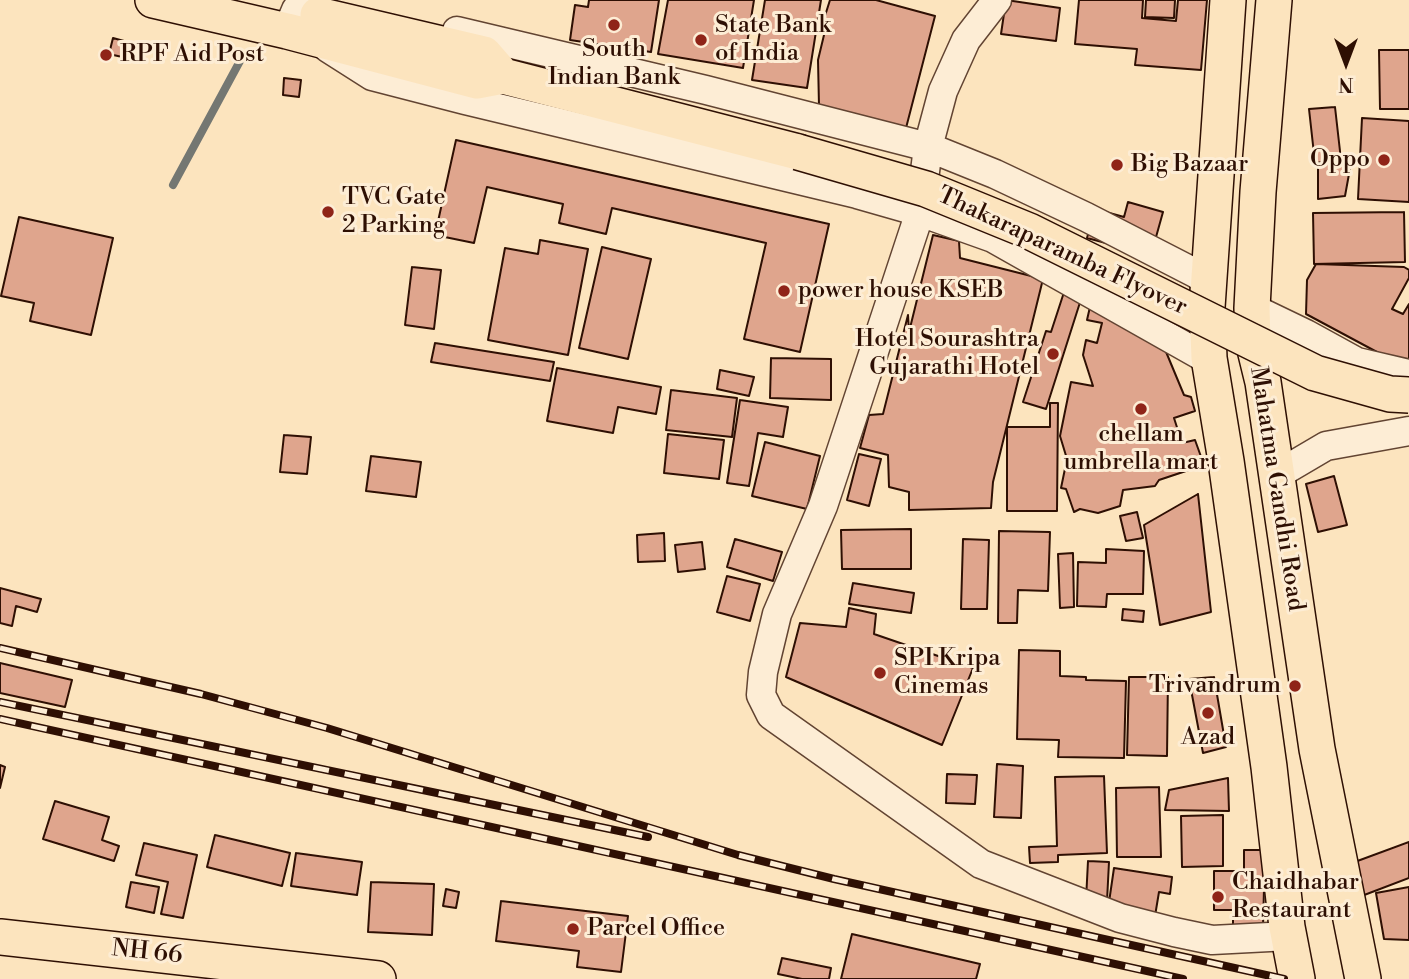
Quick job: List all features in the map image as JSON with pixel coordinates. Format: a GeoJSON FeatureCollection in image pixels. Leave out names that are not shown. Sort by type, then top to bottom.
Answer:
{"type":"FeatureCollection","features":[{"type":"Feature","properties":{"kind":"main road"},"geometry":{"type":"LineString","coordinates":[[153,0],[303,19]]}},
{"type":"Feature","properties":{"kind":"main road"},"geometry":{"type":"LineString","coordinates":[[256,0],[303,19]]}},
{"type":"Feature","properties":{"kind":"main road","name":"Mahatma Gandhi Road"},"geometry":{"type":"LineString","coordinates":[[1228,0],[1207,307],[1209,360],[1269,767],[1292,954]]}},
{"type":"Feature","properties":{"kind":"main road","name":"Mahatma Gandhi Road"},"geometry":{"type":"LineString","coordinates":[[1274,0],[1258,192],[1252,308],[1253,341],[1263,383],[1317,750],[1362,976]]}},
{"type":"Feature","properties":{"kind":"main road","name":"Thakaraparamba Flyover"},"geometry":{"type":"LineString","coordinates":[[303,19],[477,81],[503,76],[798,152],[926,189],[1028,231],[1315,373],[1390,394],[1409,395]]}},
{"type":"Feature","properties":{"kind":"main road","name":"NH 66"},"geometry":{"type":"LineString","coordinates":[[0,937],[378,979]]}},
{"type":"Feature","properties":{"kind":"street"},"geometry":{"type":"LineString","coordinates":[[997,0],[966,40],[943,91],[928,147],[920,212],[823,506],[777,614],[763,672],[761,695],[771,715],[981,864],[1120,918],[1212,940],[1292,954]]}},
{"type":"Feature","properties":{"kind":"street"},"geometry":{"type":"LineString","coordinates":[[303,19],[371,15],[462,32],[706,90],[928,147],[995,174],[1209,282]]}},
{"type":"Feature","properties":{"kind":"street"},"geometry":{"type":"LineString","coordinates":[[303,19],[372,76],[857,194],[920,212],[993,238],[1209,360]]}},
{"type":"Feature","properties":{"kind":"street"},"geometry":{"type":"LineString","coordinates":[[1252,308],[1357,362],[1409,374]]}},
{"type":"Feature","properties":{"kind":"street"},"geometry":{"type":"LineString","coordinates":[[1275,476],[1326,446],[1409,431]]}},
{"type":"Feature","properties":{"kind":"building"},"geometry":{"type":"Polygon","coordinates":[[[589,0],[659,0],[651,52],[570,40],[575,5],[588,7],[589,0]]]}},
{"type":"Feature","properties":{"kind":"building"},"geometry":{"type":"Polygon","coordinates":[[[668,0],[754,0],[743,68],[658,54],[668,0]]]}},
{"type":"Feature","properties":{"kind":"building"},"geometry":{"type":"Polygon","coordinates":[[[765,0],[821,0],[807,88],[752,80],[765,0]]]}},
{"type":"Feature","properties":{"kind":"building"},"geometry":{"type":"Polygon","coordinates":[[[830,0],[876,0],[935,16],[906,128],[819,106],[818,60],[824,35],[824,19],[830,0]]]}},
{"type":"Feature","properties":{"kind":"building"},"geometry":{"type":"Polygon","coordinates":[[[1006,0],[1060,8],[1056,41],[1001,34],[1006,0]]]}},
{"type":"Feature","properties":{"kind":"building"},"geometry":{"type":"Polygon","coordinates":[[[1079,0],[1143,0],[1142,18],[1176,21],[1178,0],[1207,0],[1201,70],[1135,65],[1137,49],[1075,44],[1079,0]]]}},
{"type":"Feature","properties":{"kind":"building"},"geometry":{"type":"Polygon","coordinates":[[[1146,0],[1175,0],[1174,18],[1145,17],[1146,0]]]}},
{"type":"Feature","properties":{"kind":"building"},"geometry":{"type":"Polygon","coordinates":[[[113,38],[135,44],[131,59],[109,54],[113,38]]]}},
{"type":"Feature","properties":{"kind":"building"},"geometry":{"type":"Polygon","coordinates":[[[1379,50],[1409,50],[1409,109],[1380,109],[1379,50]]]}},
{"type":"Feature","properties":{"kind":"building"},"geometry":{"type":"Polygon","coordinates":[[[284,78],[301,80],[299,97],[283,95],[284,78]]]}},
{"type":"Feature","properties":{"kind":"building"},"geometry":{"type":"Polygon","coordinates":[[[1335,107],[1341,160],[1315,163],[1309,109],[1335,107]]]}},
{"type":"Feature","properties":{"kind":"building","name":"Oppo"},"geometry":{"type":"Polygon","coordinates":[[[1362,118],[1409,121],[1409,202],[1358,199],[1362,118]]]}},
{"type":"Feature","properties":{"kind":"building","name":"power house KSEB"},"geometry":{"type":"Polygon","coordinates":[[[456,140],[829,224],[800,352],[744,339],[766,243],[612,208],[606,234],[559,223],[563,204],[487,187],[474,243],[435,235],[456,140]]]}},
{"type":"Feature","properties":{"kind":"building"},"geometry":{"type":"Polygon","coordinates":[[[1318,163],[1351,163],[1345,196],[1318,199],[1318,163]]]}},
{"type":"Feature","properties":{"kind":"building"},"geometry":{"type":"Polygon","coordinates":[[[1128,202],[1163,212],[1151,255],[1087,238],[1095,209],[1124,217],[1128,202]]]}},
{"type":"Feature","properties":{"kind":"building"},"geometry":{"type":"Polygon","coordinates":[[[1404,212],[1405,262],[1314,264],[1313,213],[1404,212]]]}},
{"type":"Feature","properties":{"kind":"building"},"geometry":{"type":"Polygon","coordinates":[[[19,217],[113,238],[91,335],[30,321],[34,303],[1,296],[19,217]]]}},
{"type":"Feature","properties":{"kind":"building"},"geometry":{"type":"Polygon","coordinates":[[[933,235],[959,241],[960,258],[1043,279],[993,482],[991,508],[909,510],[909,492],[889,487],[888,455],[860,448],[869,415],[883,414],[908,315],[909,332],[933,235]]]}},
{"type":"Feature","properties":{"kind":"building"},"geometry":{"type":"Polygon","coordinates":[[[540,240],[588,249],[568,355],[488,340],[505,248],[538,254],[540,240]]]}},
{"type":"Feature","properties":{"kind":"building"},"geometry":{"type":"Polygon","coordinates":[[[602,247],[651,259],[628,359],[579,348],[602,247]]]}},
{"type":"Feature","properties":{"kind":"building"},"geometry":{"type":"Polygon","coordinates":[[[1316,264],[1404,267],[1409,270],[1409,278],[1392,309],[1403,314],[1409,304],[1409,359],[1390,359],[1306,314],[1307,280],[1316,264]]]}},
{"type":"Feature","properties":{"kind":"building"},"geometry":{"type":"Polygon","coordinates":[[[412,267],[441,270],[434,329],[405,325],[412,267]]]}},
{"type":"Feature","properties":{"kind":"building"},"geometry":{"type":"Polygon","coordinates":[[[1067,283],[1083,293],[1046,409],[1023,402],[1046,331],[1051,332],[1067,283]]]}},
{"type":"Feature","properties":{"kind":"building"},"geometry":{"type":"Polygon","coordinates":[[[1092,298],[1159,335],[1184,395],[1191,397],[1195,411],[1174,418],[1182,443],[1195,440],[1204,465],[1159,480],[1155,486],[1123,490],[1120,506],[1098,513],[1080,509],[1074,512],[1066,489],[1061,488],[1067,459],[1060,436],[1071,382],[1093,386],[1083,355],[1086,340],[1097,343],[1102,323],[1087,320],[1092,298]]]}},
{"type":"Feature","properties":{"kind":"building"},"geometry":{"type":"Polygon","coordinates":[[[435,343],[554,362],[550,381],[431,362],[435,343]]]}},
{"type":"Feature","properties":{"kind":"building"},"geometry":{"type":"Polygon","coordinates":[[[771,358],[831,359],[831,400],[770,398],[771,358]]]}},
{"type":"Feature","properties":{"kind":"building"},"geometry":{"type":"Polygon","coordinates":[[[557,368],[661,387],[656,414],[618,407],[613,433],[547,421],[557,368]]]}},
{"type":"Feature","properties":{"kind":"building"},"geometry":{"type":"Polygon","coordinates":[[[720,370],[754,377],[749,396],[717,389],[720,370]]]}},
{"type":"Feature","properties":{"kind":"building"},"geometry":{"type":"Polygon","coordinates":[[[671,390],[737,398],[732,437],[666,430],[671,390]]]}},
{"type":"Feature","properties":{"kind":"building"},"geometry":{"type":"Polygon","coordinates":[[[740,400],[788,407],[783,437],[758,433],[749,486],[727,483],[740,400]]]}},
{"type":"Feature","properties":{"kind":"building"},"geometry":{"type":"Polygon","coordinates":[[[1050,403],[1058,403],[1057,511],[1007,511],[1007,427],[1050,427],[1050,403]]]}},
{"type":"Feature","properties":{"kind":"building"},"geometry":{"type":"Polygon","coordinates":[[[668,434],[724,440],[719,479],[664,473],[668,434]]]}},
{"type":"Feature","properties":{"kind":"building"},"geometry":{"type":"Polygon","coordinates":[[[284,435],[311,437],[307,474],[280,472],[284,435]]]}},
{"type":"Feature","properties":{"kind":"building"},"geometry":{"type":"Polygon","coordinates":[[[765,442],[820,456],[807,509],[752,496],[765,442]]]}},
{"type":"Feature","properties":{"kind":"building"},"geometry":{"type":"Polygon","coordinates":[[[859,454],[881,459],[869,506],[847,500],[859,454]]]}},
{"type":"Feature","properties":{"kind":"building"},"geometry":{"type":"Polygon","coordinates":[[[371,456],[421,462],[416,497],[366,491],[371,456]]]}},
{"type":"Feature","properties":{"kind":"building"},"geometry":{"type":"Polygon","coordinates":[[[1334,476],[1347,525],[1318,532],[1306,484],[1334,476]]]}},
{"type":"Feature","properties":{"kind":"building"},"geometry":{"type":"Polygon","coordinates":[[[1198,494],[1211,612],[1160,625],[1144,525],[1198,494]]]}},
{"type":"Feature","properties":{"kind":"building"},"geometry":{"type":"Polygon","coordinates":[[[1137,512],[1143,538],[1126,541],[1120,516],[1137,512]]]}},
{"type":"Feature","properties":{"kind":"building"},"geometry":{"type":"Polygon","coordinates":[[[911,529],[911,569],[842,569],[841,530],[911,529]]]}},
{"type":"Feature","properties":{"kind":"building"},"geometry":{"type":"Polygon","coordinates":[[[999,531],[1050,532],[1048,591],[1018,590],[1017,623],[998,623],[999,531]]]}},
{"type":"Feature","properties":{"kind":"building"},"geometry":{"type":"Polygon","coordinates":[[[664,533],[665,561],[638,562],[637,535],[664,533]]]}},
{"type":"Feature","properties":{"kind":"building"},"geometry":{"type":"Polygon","coordinates":[[[735,539],[782,552],[773,581],[727,567],[735,539]]]}},
{"type":"Feature","properties":{"kind":"building"},"geometry":{"type":"Polygon","coordinates":[[[963,539],[989,540],[987,609],[961,609],[963,539]]]}},
{"type":"Feature","properties":{"kind":"building"},"geometry":{"type":"Polygon","coordinates":[[[702,542],[705,569],[678,572],[675,545],[702,542]]]}},
{"type":"Feature","properties":{"kind":"building"},"geometry":{"type":"Polygon","coordinates":[[[1106,549],[1144,551],[1143,594],[1107,594],[1106,607],[1077,606],[1078,562],[1106,563],[1106,549]]]}},
{"type":"Feature","properties":{"kind":"building"},"geometry":{"type":"Polygon","coordinates":[[[1073,553],[1074,607],[1060,608],[1058,554],[1073,553]]]}},
{"type":"Feature","properties":{"kind":"building"},"geometry":{"type":"Polygon","coordinates":[[[727,576],[760,584],[750,621],[717,612],[727,576]]]}},
{"type":"Feature","properties":{"kind":"building"},"geometry":{"type":"Polygon","coordinates":[[[853,583],[914,593],[911,613],[849,604],[853,583]]]}},
{"type":"Feature","properties":{"kind":"building"},"geometry":{"type":"Polygon","coordinates":[[[0,588],[41,599],[37,612],[16,606],[12,626],[0,623],[0,588]]]}},
{"type":"Feature","properties":{"kind":"building","name":"SPI Kripa Cinemas"},"geometry":{"type":"Polygon","coordinates":[[[849,608],[876,614],[874,634],[973,668],[942,745],[786,677],[800,623],[846,627],[849,608]]]}},
{"type":"Feature","properties":{"kind":"building"},"geometry":{"type":"Polygon","coordinates":[[[1123,609],[1144,611],[1143,622],[1122,620],[1123,609]]]}},
{"type":"Feature","properties":{"kind":"building"},"geometry":{"type":"Polygon","coordinates":[[[1019,650],[1060,651],[1060,676],[1126,681],[1124,758],[1058,757],[1059,740],[1017,739],[1019,650]]]}},
{"type":"Feature","properties":{"kind":"building"},"geometry":{"type":"Polygon","coordinates":[[[0,663],[72,680],[65,707],[0,693],[0,663]]]}},
{"type":"Feature","properties":{"kind":"building"},"geometry":{"type":"Polygon","coordinates":[[[1129,677],[1168,677],[1167,756],[1127,755],[1129,677]]]}},
{"type":"Feature","properties":{"kind":"building","name":"Azad"},"geometry":{"type":"Polygon","coordinates":[[[1214,677],[1226,747],[1203,753],[1189,679],[1214,677]]]}},
{"type":"Feature","properties":{"kind":"building"},"geometry":{"type":"Polygon","coordinates":[[[997,764],[1023,766],[1021,818],[994,817],[997,764]]]}},
{"type":"Feature","properties":{"kind":"building"},"geometry":{"type":"Polygon","coordinates":[[[0,765],[5,767],[0,788],[0,765]]]}},
{"type":"Feature","properties":{"kind":"building"},"geometry":{"type":"Polygon","coordinates":[[[947,774],[977,775],[975,804],[946,803],[947,774]]]}},
{"type":"Feature","properties":{"kind":"building"},"geometry":{"type":"Polygon","coordinates":[[[1104,776],[1107,853],[1058,855],[1058,862],[1030,863],[1029,847],[1057,846],[1055,777],[1104,776]]]}},
{"type":"Feature","properties":{"kind":"building"},"geometry":{"type":"Polygon","coordinates":[[[1228,778],[1229,811],[1165,810],[1169,790],[1228,778]]]}},
{"type":"Feature","properties":{"kind":"building"},"geometry":{"type":"Polygon","coordinates":[[[1159,787],[1161,857],[1117,857],[1116,788],[1159,787]]]}},
{"type":"Feature","properties":{"kind":"building"},"geometry":{"type":"Polygon","coordinates":[[[55,801],[109,817],[102,840],[119,846],[114,861],[43,839],[55,801]]]}},
{"type":"Feature","properties":{"kind":"building"},"geometry":{"type":"Polygon","coordinates":[[[1223,815],[1223,866],[1182,867],[1181,816],[1223,815]]]}},
{"type":"Feature","properties":{"kind":"building"},"geometry":{"type":"Polygon","coordinates":[[[215,835],[290,853],[282,886],[207,867],[215,835]]]}},
{"type":"Feature","properties":{"kind":"building"},"geometry":{"type":"Polygon","coordinates":[[[1409,842],[1409,878],[1359,897],[1352,863],[1409,842]]]}},
{"type":"Feature","properties":{"kind":"building"},"geometry":{"type":"Polygon","coordinates":[[[144,843],[197,855],[183,918],[161,914],[168,882],[136,875],[144,843]]]}},
{"type":"Feature","properties":{"kind":"building"},"geometry":{"type":"Polygon","coordinates":[[[1244,850],[1265,850],[1263,927],[1233,927],[1233,910],[1214,910],[1214,871],[1244,871],[1244,850]]]}},
{"type":"Feature","properties":{"kind":"building"},"geometry":{"type":"Polygon","coordinates":[[[296,853],[362,862],[357,895],[291,886],[296,853]]]}},
{"type":"Feature","properties":{"kind":"building"},"geometry":{"type":"Polygon","coordinates":[[[1088,861],[1109,862],[1107,901],[1086,900],[1088,861]]]}},
{"type":"Feature","properties":{"kind":"building"},"geometry":{"type":"Polygon","coordinates":[[[1114,868],[1172,877],[1170,894],[1159,892],[1155,916],[1108,909],[1114,868]]]}},
{"type":"Feature","properties":{"kind":"building"},"geometry":{"type":"Polygon","coordinates":[[[131,882],[159,887],[154,913],[126,907],[131,882]]]}},
{"type":"Feature","properties":{"kind":"building"},"geometry":{"type":"Polygon","coordinates":[[[371,882],[434,884],[432,935],[368,932],[371,882]]]}},
{"type":"Feature","properties":{"kind":"building"},"geometry":{"type":"Polygon","coordinates":[[[1409,887],[1409,940],[1384,939],[1376,893],[1409,887]]]}},
{"type":"Feature","properties":{"kind":"building"},"geometry":{"type":"Polygon","coordinates":[[[446,889],[459,892],[456,908],[443,906],[446,889]]]}},
{"type":"Feature","properties":{"kind":"building"},"geometry":{"type":"Polygon","coordinates":[[[501,901],[628,916],[621,972],[577,967],[579,951],[496,941],[501,901]]]}},
{"type":"Feature","properties":{"kind":"building"},"geometry":{"type":"Polygon","coordinates":[[[852,934],[980,964],[976,979],[841,979],[852,934]]]}},
{"type":"Feature","properties":{"kind":"building"},"geometry":{"type":"Polygon","coordinates":[[[782,958],[831,968],[829,979],[802,979],[778,974],[782,958]]]}},
{"type":"Feature","properties":{"kind":"waterway"},"geometry":{"type":"LineString","coordinates":[[173,185],[240,61]]}},
{"type":"Feature","properties":{"kind":"railway"},"geometry":{"type":"LineString","coordinates":[[0,648],[201,694],[327,728],[738,855],[834,879],[1284,979]]}},
{"type":"Feature","properties":{"kind":"railway"},"geometry":{"type":"LineString","coordinates":[[0,702],[648,837]]}},
{"type":"Feature","properties":{"kind":"railway"},"geometry":{"type":"LineString","coordinates":[[0,719],[1183,979]]}},
{"type":"Feature","properties":{"kind":"place","name":"South Indian Bank"},"geometry":{"type":"Point","coordinates":[614,25]}},
{"type":"Feature","properties":{"kind":"place","name":"State Bank of India"},"geometry":{"type":"Point","coordinates":[701,40]}},
{"type":"Feature","properties":{"kind":"place","name":"RPF Aid Post"},"geometry":{"type":"Point","coordinates":[106,55]}},
{"type":"Feature","properties":{"kind":"place","name":"Oppo"},"geometry":{"type":"Point","coordinates":[1384,160]}},
{"type":"Feature","properties":{"kind":"place","name":"Big Bazaar"},"geometry":{"type":"Point","coordinates":[1117,165]}},
{"type":"Feature","properties":{"kind":"place","name":"TVC Gate 2 Parking"},"geometry":{"type":"Point","coordinates":[328,212]}},
{"type":"Feature","properties":{"kind":"place","name":"power house KSEB"},"geometry":{"type":"Point","coordinates":[784,291]}},
{"type":"Feature","properties":{"kind":"place","name":"Hotel Sourashtra Gujarathi Hotel"},"geometry":{"type":"Point","coordinates":[1053,354]}},
{"type":"Feature","properties":{"kind":"place","name":"chellam umbrella mart"},"geometry":{"type":"Point","coordinates":[1141,409]}},
{"type":"Feature","properties":{"kind":"place","name":"SPI Kripa Cinemas"},"geometry":{"type":"Point","coordinates":[880,673]}},
{"type":"Feature","properties":{"kind":"place","name":"Trivandrum"},"geometry":{"type":"Point","coordinates":[1295,686]}},
{"type":"Feature","properties":{"kind":"place","name":"Azad"},"geometry":{"type":"Point","coordinates":[1208,713]}},
{"type":"Feature","properties":{"kind":"place","name":"Chaidhabar Restaurant"},"geometry":{"type":"Point","coordinates":[1218,897]}},
{"type":"Feature","properties":{"kind":"place","name":"Parcel Office"},"geometry":{"type":"Point","coordinates":[573,929]}}]}
